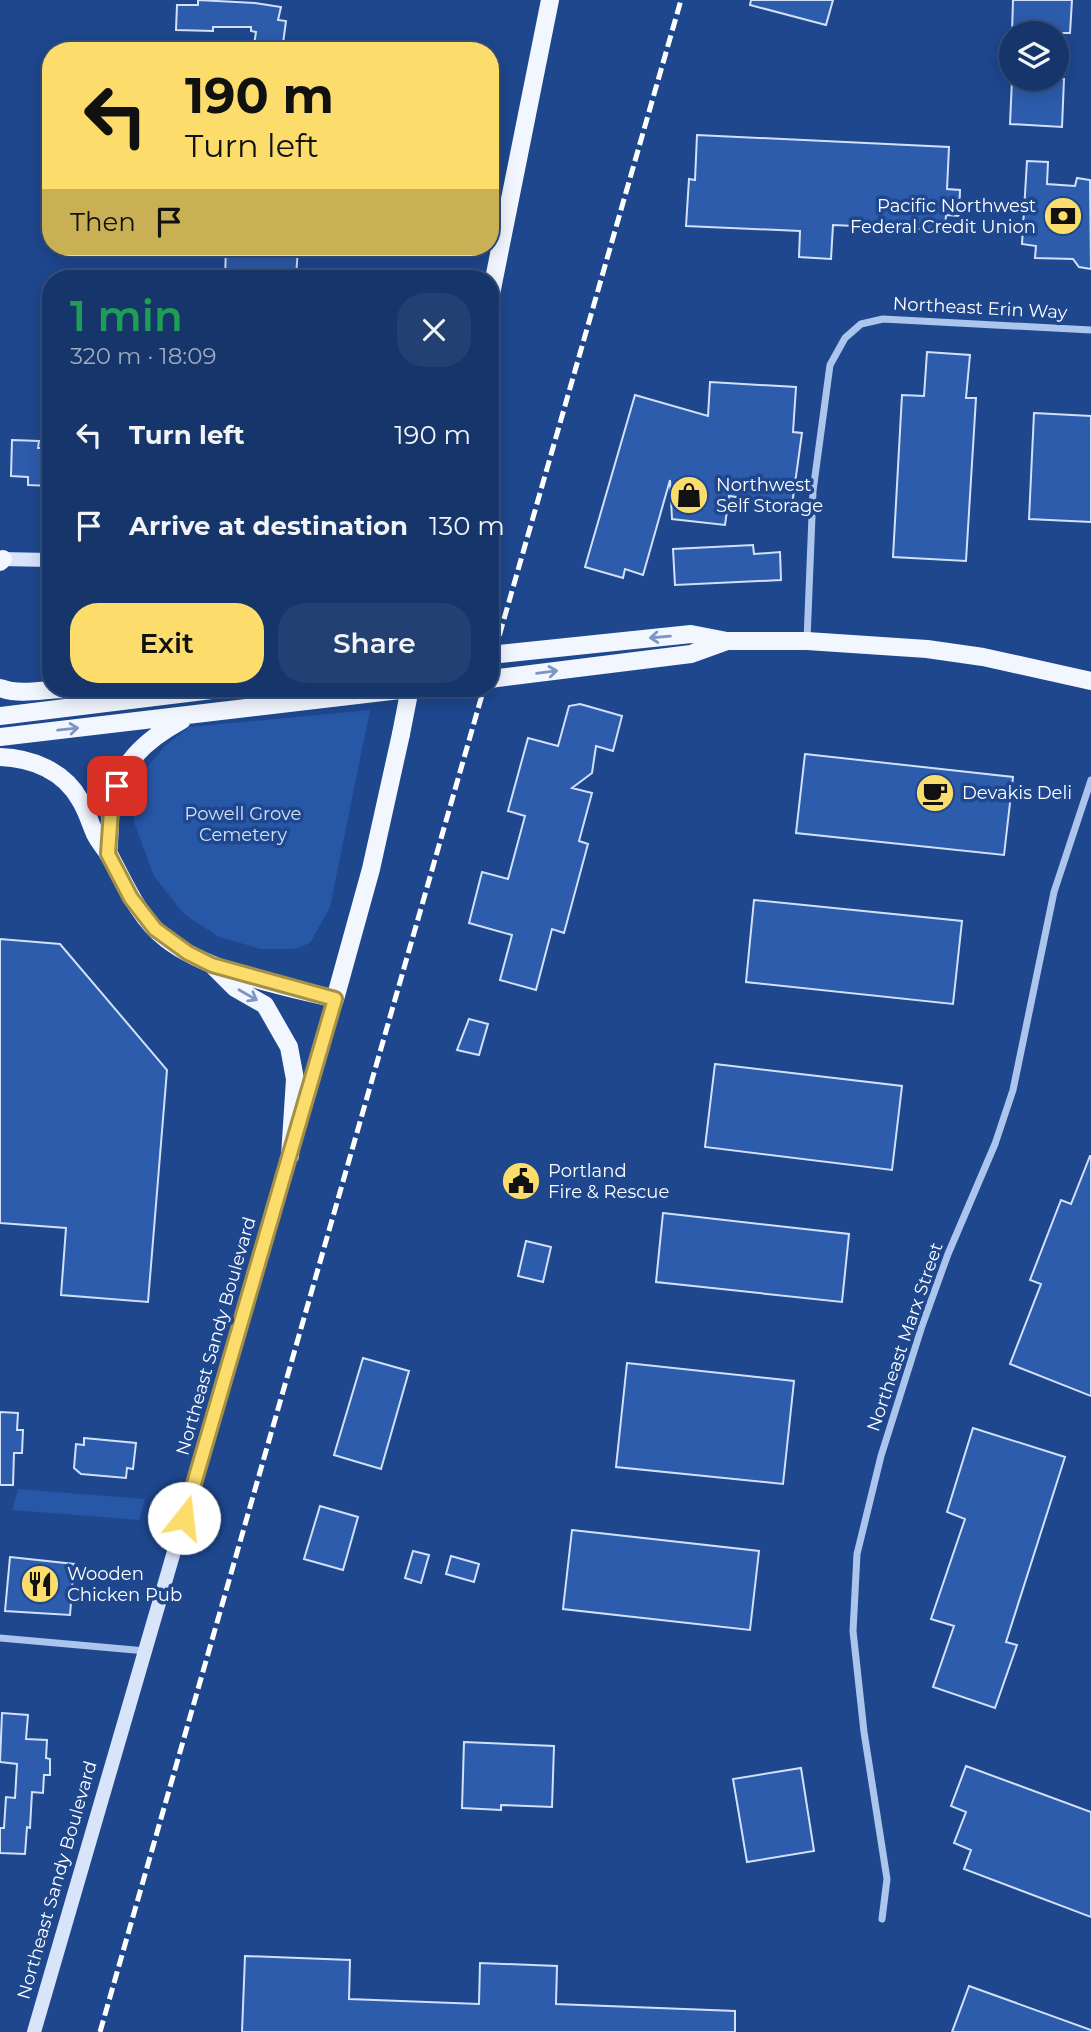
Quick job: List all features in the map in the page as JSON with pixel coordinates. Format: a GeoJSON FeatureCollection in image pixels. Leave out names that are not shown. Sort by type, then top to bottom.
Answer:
{"type":"FeatureCollection","features":[{"type":"Feature","properties":{"kind":"main road"},"geometry":{"type":"LineString","coordinates":[[499,206],[550,0]]}},
{"type":"Feature","properties":{"kind":"main road"},"geometry":{"type":"LineString","coordinates":[[1,560],[42,560]]}},
{"type":"Feature","properties":{"kind":"main road"},"geometry":{"type":"LineString","coordinates":[[499,654],[691,634],[727,642],[807,641],[959,653],[1091,681]]}},
{"type":"Feature","properties":{"kind":"main road"},"geometry":{"type":"LineString","coordinates":[[499,678],[691,654],[727,642]]}},
{"type":"Feature","properties":{"kind":"main road"},"geometry":{"type":"LineString","coordinates":[[0,688],[10,692],[42,692]]}},
{"type":"Feature","properties":{"kind":"main road"},"geometry":{"type":"LineString","coordinates":[[95,697],[111,702]]}},
{"type":"Feature","properties":{"kind":"main road"},"geometry":{"type":"LineString","coordinates":[[0,716],[153,697]]}},
{"type":"Feature","properties":{"kind":"main road"},"geometry":{"type":"LineString","coordinates":[[0,737],[342,697]]}},
{"type":"Feature","properties":{"kind":"main road","name":"Northeast Sandy Boulevard"},"geometry":{"type":"LineString","coordinates":[[34,2032],[335,999],[371,869],[408,697]]}},
{"type":"Feature","properties":{"kind":"main road"},"geometry":{"type":"LineString","coordinates":[[108,854],[111,810],[117,786],[126,767],[155,734],[192,715]]}},
{"type":"Feature","properties":{"kind":"main road"},"geometry":{"type":"LineString","coordinates":[[0,757],[32,761],[48,768],[62,779],[79,797],[96,836],[131,898],[155,929],[188,953],[212,965],[335,999]]}},
{"type":"Feature","properties":{"kind":"main road"},"geometry":{"type":"LineString","coordinates":[[212,965],[234,988],[265,1005],[289,1047],[295,1079],[290,1156]]}},
{"type":"Feature","properties":{"kind":"street","name":"Northeast Erin Way"},"geometry":{"type":"LineString","coordinates":[[807,641],[813,491],[830,365],[845,338],[861,324],[883,319],[1091,330]]}},
{"type":"Feature","properties":{"kind":"street","name":"Northeast Marx Street"},"geometry":{"type":"LineString","coordinates":[[882,1919],[887,1879],[864,1732],[854,1643],[853,1594],[857,1554],[881,1456],[922,1326],[948,1254],[995,1144],[1013,1090],[1054,892],[1091,780]]}},
{"type":"Feature","properties":{"kind":"street"},"geometry":{"type":"LineString","coordinates":[[0,1638],[146,1651]]}},
{"type":"Feature","properties":{"kind":"green space","name":"Powell Grove Cemetery"},"geometry":{"type":"Polygon","coordinates":[[[370,710],[330,907],[310,943],[294,949],[261,949],[219,937],[184,914],[154,876],[134,822],[134,801],[149,765],[164,747],[189,727],[370,710]]]}},
{"type":"Feature","properties":{"kind":"green space"},"geometry":{"type":"Polygon","coordinates":[[[18,1489],[145,1499],[139,1520],[12,1510],[18,1489]]]}},
{"type":"Feature","properties":{"kind":"green space"},"geometry":{"type":"Polygon","coordinates":[[[54,1871],[57,1872],[39,1933],[36,1932],[54,1871]]]}},
{"type":"Feature","properties":{"kind":"building"},"geometry":{"type":"Polygon","coordinates":[[[198,0],[281,7],[278,20],[286,21],[283,42],[254,42],[256,32],[251,31],[251,27],[213,27],[213,31],[176,30],[177,5],[198,5],[198,0]]]}},
{"type":"Feature","properties":{"kind":"building"},"geometry":{"type":"Polygon","coordinates":[[[751,0],[833,0],[826,25],[750,5],[751,0]]]}},
{"type":"Feature","properties":{"kind":"building"},"geometry":{"type":"Polygon","coordinates":[[[1013,0],[1072,0],[1070,33],[1069,21],[1012,21],[1013,0]]]}},
{"type":"Feature","properties":{"kind":"building"},"geometry":{"type":"Polygon","coordinates":[[[1011,91],[1064,91],[1062,127],[1010,124],[1011,91]]]}},
{"type":"Feature","properties":{"kind":"building"},"geometry":{"type":"Polygon","coordinates":[[[697,135],[949,147],[947,189],[960,190],[959,216],[946,215],[945,230],[833,225],[831,259],[799,257],[800,231],[686,226],[689,179],[695,180],[697,135]]]}},
{"type":"Feature","properties":{"kind":"building"},"geometry":{"type":"Polygon","coordinates":[[[1027,161],[1048,162],[1047,184],[1075,186],[1077,178],[1090,180],[1091,269],[1079,267],[1073,259],[1035,258],[1036,246],[1022,244],[1027,161]]]}},
{"type":"Feature","properties":{"kind":"building"},"geometry":{"type":"Polygon","coordinates":[[[226,256],[297,256],[297,270],[225,270],[226,256]]]}},
{"type":"Feature","properties":{"kind":"building"},"geometry":{"type":"Polygon","coordinates":[[[927,352],[970,355],[966,398],[976,398],[966,561],[893,557],[902,395],[924,396],[927,352]]]}},
{"type":"Feature","properties":{"kind":"building"},"geometry":{"type":"Polygon","coordinates":[[[710,382],[796,387],[793,432],[802,433],[792,505],[729,496],[725,525],[672,519],[670,480],[643,575],[625,569],[623,578],[585,567],[635,395],[708,416],[710,382]]]}},
{"type":"Feature","properties":{"kind":"building"},"geometry":{"type":"Polygon","coordinates":[[[1034,413],[1091,416],[1091,522],[1029,519],[1034,413]]]}},
{"type":"Feature","properties":{"kind":"building"},"geometry":{"type":"Polygon","coordinates":[[[12,440],[39,441],[38,448],[42,448],[42,486],[28,485],[28,477],[11,476],[12,440]]]}},
{"type":"Feature","properties":{"kind":"building"},"geometry":{"type":"Polygon","coordinates":[[[753,545],[754,554],[780,552],[781,580],[675,585],[673,549],[753,545]]]}},
{"type":"Feature","properties":{"kind":"building"},"geometry":{"type":"Polygon","coordinates":[[[580,704],[622,716],[613,751],[596,746],[592,773],[572,788],[592,793],[579,841],[588,844],[564,933],[552,929],[536,990],[500,980],[512,935],[469,923],[482,872],[508,879],[525,816],[508,811],[528,738],[558,746],[569,706],[580,704]]]}},
{"type":"Feature","properties":{"kind":"building"},"geometry":{"type":"Polygon","coordinates":[[[805,754],[1013,777],[1004,855],[796,833],[805,754]]]}},
{"type":"Feature","properties":{"kind":"building"},"geometry":{"type":"Polygon","coordinates":[[[754,900],[962,921],[953,1004],[746,982],[754,900]]]}},
{"type":"Feature","properties":{"kind":"building"},"geometry":{"type":"Polygon","coordinates":[[[0,939],[60,944],[167,1070],[148,1302],[61,1295],[66,1228],[0,1223],[0,939]]]}},
{"type":"Feature","properties":{"kind":"building"},"geometry":{"type":"Polygon","coordinates":[[[469,1019],[488,1024],[479,1055],[457,1050],[469,1019]]]}},
{"type":"Feature","properties":{"kind":"building"},"geometry":{"type":"Polygon","coordinates":[[[715,1064],[902,1086],[892,1170],[705,1147],[715,1064]]]}},
{"type":"Feature","properties":{"kind":"building"},"geometry":{"type":"Polygon","coordinates":[[[1090,1156],[1091,1396],[1010,1364],[1041,1284],[1030,1280],[1061,1200],[1071,1204],[1090,1156]]]}},
{"type":"Feature","properties":{"kind":"building"},"geometry":{"type":"Polygon","coordinates":[[[663,1213],[849,1234],[842,1302],[656,1282],[663,1213]]]}},
{"type":"Feature","properties":{"kind":"building"},"geometry":{"type":"Polygon","coordinates":[[[526,1241],[551,1247],[543,1282],[518,1276],[526,1241]]]}},
{"type":"Feature","properties":{"kind":"building"},"geometry":{"type":"Polygon","coordinates":[[[363,1358],[409,1371],[381,1469],[334,1455],[363,1358]]]}},
{"type":"Feature","properties":{"kind":"building"},"geometry":{"type":"Polygon","coordinates":[[[627,1363],[794,1381],[783,1484],[616,1467],[627,1363]]]}},
{"type":"Feature","properties":{"kind":"building"},"geometry":{"type":"Polygon","coordinates":[[[0,1412],[18,1413],[17,1430],[23,1430],[22,1453],[14,1453],[13,1485],[0,1485],[0,1412]]]}},
{"type":"Feature","properties":{"kind":"building"},"geometry":{"type":"Polygon","coordinates":[[[973,1428],[1065,1457],[1006,1642],[1017,1645],[995,1708],[933,1687],[954,1626],[931,1619],[965,1519],[947,1512],[973,1428]]]}},
{"type":"Feature","properties":{"kind":"building"},"geometry":{"type":"Polygon","coordinates":[[[84,1438],[136,1443],[133,1469],[127,1468],[126,1478],[81,1474],[74,1468],[76,1444],[84,1445],[84,1438]]]}},
{"type":"Feature","properties":{"kind":"building"},"geometry":{"type":"Polygon","coordinates":[[[320,1506],[358,1517],[343,1570],[304,1559],[320,1506]]]}},
{"type":"Feature","properties":{"kind":"building"},"geometry":{"type":"Polygon","coordinates":[[[572,1530],[759,1551],[750,1630],[563,1609],[572,1530]]]}},
{"type":"Feature","properties":{"kind":"building"},"geometry":{"type":"Polygon","coordinates":[[[413,1551],[429,1555],[421,1583],[405,1578],[413,1551]]]}},
{"type":"Feature","properties":{"kind":"building"},"geometry":{"type":"Polygon","coordinates":[[[451,1556],[479,1564],[474,1582],[446,1574],[451,1556]]]}},
{"type":"Feature","properties":{"kind":"building","name":"Wooden Chicken Pub"},"geometry":{"type":"Polygon","coordinates":[[[10,1557],[74,1564],[70,1615],[5,1611],[10,1557]]]}},
{"type":"Feature","properties":{"kind":"building"},"geometry":{"type":"Polygon","coordinates":[[[2,1713],[28,1715],[26,1739],[47,1740],[46,1758],[50,1759],[50,1775],[44,1775],[43,1793],[32,1792],[25,1854],[0,1853],[0,1828],[4,1828],[6,1797],[15,1798],[17,1764],[0,1762],[2,1713]]]}},
{"type":"Feature","properties":{"kind":"building"},"geometry":{"type":"Polygon","coordinates":[[[464,1742],[554,1746],[552,1807],[501,1805],[501,1810],[462,1808],[464,1742]]]}},
{"type":"Feature","properties":{"kind":"building"},"geometry":{"type":"Polygon","coordinates":[[[966,1766],[1091,1812],[1091,1917],[964,1869],[971,1850],[954,1843],[966,1812],[951,1806],[966,1766]]]}},
{"type":"Feature","properties":{"kind":"building"},"geometry":{"type":"Polygon","coordinates":[[[801,1768],[814,1851],[747,1862],[733,1779],[801,1768]]]}},
{"type":"Feature","properties":{"kind":"building"},"geometry":{"type":"Polygon","coordinates":[[[245,1956],[350,1960],[349,1999],[479,2004],[480,1963],[557,1966],[556,2004],[735,2011],[735,2032],[242,2032],[245,1956]]]}},
{"type":"Feature","properties":{"kind":"building"},"geometry":{"type":"Polygon","coordinates":[[[969,1986],[1091,2030],[1091,2032],[952,2032],[969,1986]]]}},
{"type":"Feature","properties":{"kind":"railway"},"geometry":{"type":"LineString","coordinates":[[499,637],[681,0]]}},
{"type":"Feature","properties":{"kind":"railway"},"geometry":{"type":"LineString","coordinates":[[100,2032],[481,697]]}},
{"type":"Feature","properties":{"kind":"place","name":"Pacific Northwest Federal Credit Union"},"geometry":{"type":"Point","coordinates":[1063,216]}},
{"type":"Feature","properties":{"kind":"place","name":"Northwest Self Storage"},"geometry":{"type":"Point","coordinates":[689,495]}},
{"type":"Feature","properties":{"kind":"place","name":"Devakis Deli"},"geometry":{"type":"Point","coordinates":[935,793]}},
{"type":"Feature","properties":{"kind":"place","name":"Portland Fire & Rescue"},"geometry":{"type":"Point","coordinates":[521,1181]}},
{"type":"Feature","properties":{"kind":"place","name":"Wooden Chicken Pub"},"geometry":{"type":"Point","coordinates":[40,1584]}},
{"type":"Feature","properties":{"kind":"route"},"geometry":{"type":"LineString","coordinates":[[117,786],[111,810],[108,854],[131,898],[155,929],[167,940],[212,965],[335,999],[184,1518]]}}]}
